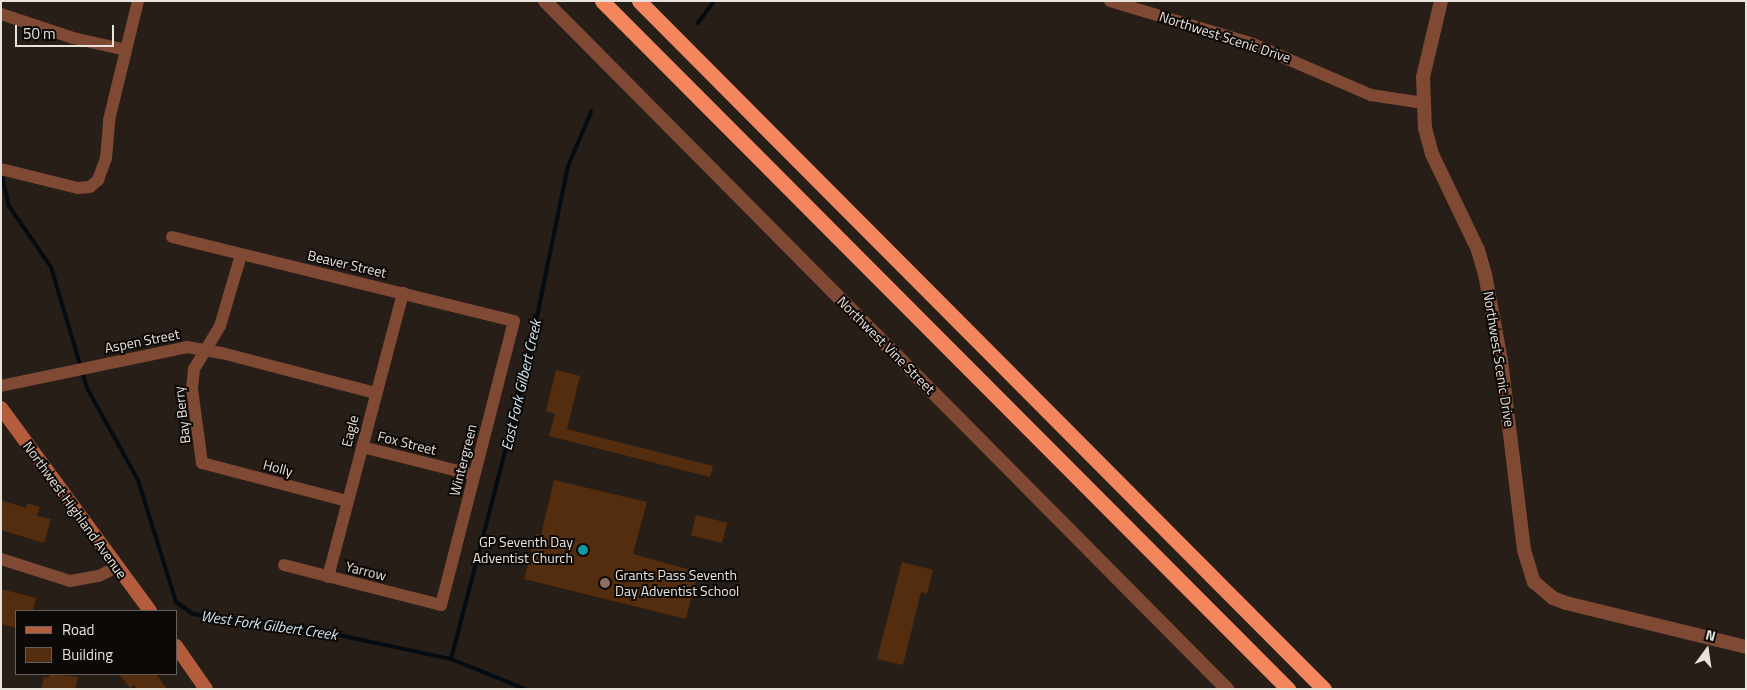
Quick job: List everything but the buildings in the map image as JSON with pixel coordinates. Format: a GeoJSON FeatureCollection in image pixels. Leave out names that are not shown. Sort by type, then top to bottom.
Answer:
{"type":"FeatureCollection","features":[{"type":"Feature","properties":{"kind":"highway"},"geometry":{"type":"LineString","coordinates":[[602,1],[1288,689]]}},
{"type":"Feature","properties":{"kind":"highway"},"geometry":{"type":"LineString","coordinates":[[639,1],[1324,689]]}},
{"type":"Feature","properties":{"kind":"main road","name":"Northwest Highland Avenue"},"geometry":{"type":"LineString","coordinates":[[1,408],[149,610]]}},
{"type":"Feature","properties":{"kind":"main road"},"geometry":{"type":"LineString","coordinates":[[178,649],[206,689]]}},
{"type":"Feature","properties":{"kind":"street"},"geometry":{"type":"LineString","coordinates":[[1,169],[78,188],[90,187],[98,180],[106,158],[109,120],[138,1]]}},
{"type":"Feature","properties":{"kind":"street","name":"Northwest Vine Street"},"geometry":{"type":"LineString","coordinates":[[545,1],[1227,689]]}},
{"type":"Feature","properties":{"kind":"street","name":"Northwest Scenic Drive"},"geometry":{"type":"LineString","coordinates":[[1110,1],[1253,44],[1371,96],[1423,103],[1428,143],[1478,250],[1494,312],[1524,550],[1534,582],[1553,598],[1566,603],[1746,647]]}},
{"type":"Feature","properties":{"kind":"street"},"geometry":{"type":"LineString","coordinates":[[1423,103],[1423,78],[1441,1]]}},
{"type":"Feature","properties":{"kind":"street"},"geometry":{"type":"LineString","coordinates":[[1,14],[73,38],[126,50]]}},
{"type":"Feature","properties":{"kind":"street","name":"Beaver Street"},"geometry":{"type":"LineString","coordinates":[[172,238],[514,321]]}},
{"type":"Feature","properties":{"kind":"street","name":"Bay Berry"},"geometry":{"type":"LineString","coordinates":[[202,463],[193,377],[205,349],[220,326],[241,254]]}},
{"type":"Feature","properties":{"kind":"street","name":"Eagle"},"geometry":{"type":"LineString","coordinates":[[328,577],[403,293]]}},
{"type":"Feature","properties":{"kind":"street","name":"Wintergreen"},"geometry":{"type":"LineString","coordinates":[[441,606],[514,321]]}},
{"type":"Feature","properties":{"kind":"street","name":"Aspen Street"},"geometry":{"type":"LineString","coordinates":[[1,386],[187,347],[205,349],[376,392]]}},
{"type":"Feature","properties":{"kind":"street","name":"Fox Street"},"geometry":{"type":"LineString","coordinates":[[362,447],[474,475]]}},
{"type":"Feature","properties":{"kind":"street","name":"Holly"},"geometry":{"type":"LineString","coordinates":[[202,463],[348,501]]}},
{"type":"Feature","properties":{"kind":"street"},"geometry":{"type":"LineString","coordinates":[[1,559],[70,581],[99,576],[116,567]]}},
{"type":"Feature","properties":{"kind":"street","name":"Yarrow"},"geometry":{"type":"LineString","coordinates":[[284,565],[441,606]]}},
{"type":"Feature","properties":{"kind":"waterway","name":"East Fork Gilbert Creek"},"geometry":{"type":"LineString","coordinates":[[698,23],[714,1]]}},
{"type":"Feature","properties":{"kind":"waterway","name":"East Fork Gilbert Creek"},"geometry":{"type":"LineString","coordinates":[[451,659],[525,375],[568,166],[591,112]]}},
{"type":"Feature","properties":{"kind":"waterway","name":"West Fork Gilbert Creek"},"geometry":{"type":"LineString","coordinates":[[1,172],[9,206],[51,267],[87,388],[138,480],[176,602],[193,614],[334,634],[451,659],[525,689]]}},
{"type":"Feature","properties":{"kind":"place","name":"GP Seventh Day Adventist Church"},"geometry":{"type":"Point","coordinates":[583,550]}},
{"type":"Feature","properties":{"kind":"place","name":"Grants Pass Seventh Day Adventist School"},"geometry":{"type":"Point","coordinates":[605,583]}}]}
